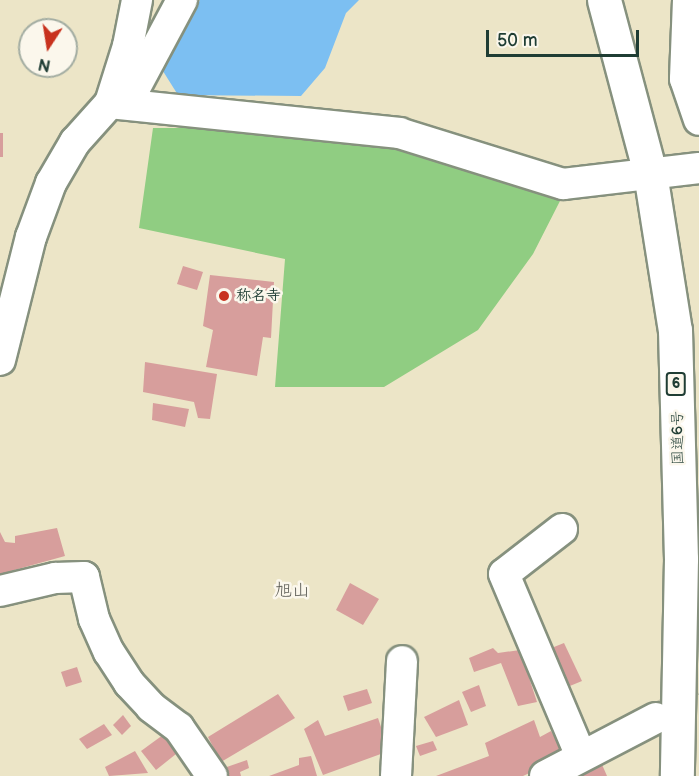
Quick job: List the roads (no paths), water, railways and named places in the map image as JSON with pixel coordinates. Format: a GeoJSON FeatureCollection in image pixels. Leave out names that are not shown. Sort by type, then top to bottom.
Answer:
{"type":"FeatureCollection","features":[{"type":"Feature","properties":{"kind":"highway","name":"国道6号"},"geometry":{"type":"LineString","coordinates":[[604,0],[650,173],[675,330],[681,559],[677,776]]}},
{"type":"Feature","properties":{"kind":"street"},"geometry":{"type":"LineString","coordinates":[[110,102],[128,46],[137,0]]}},
{"type":"Feature","properties":{"kind":"street"},"geometry":{"type":"LineString","coordinates":[[0,360],[31,237],[51,183],[75,142],[110,102],[135,88],[182,0]]}},
{"type":"Feature","properties":{"kind":"street"},"geometry":{"type":"LineString","coordinates":[[688,0],[685,79],[699,120]]}},
{"type":"Feature","properties":{"kind":"street"},"geometry":{"type":"LineString","coordinates":[[110,102],[399,133],[563,184],[699,168]]}},
{"type":"Feature","properties":{"kind":"street"},"geometry":{"type":"LineString","coordinates":[[562,529],[504,574],[581,756]]}},
{"type":"Feature","properties":{"kind":"street"},"geometry":{"type":"LineString","coordinates":[[0,591],[55,578],[84,577],[94,619],[114,659],[151,707],[179,728],[212,776]]}},
{"type":"Feature","properties":{"kind":"street"},"geometry":{"type":"LineString","coordinates":[[396,776],[402,661]]}},
{"type":"Feature","properties":{"kind":"street"},"geometry":{"type":"LineString","coordinates":[[545,776],[656,718]]}},
{"type":"Feature","properties":{"kind":"water"},"geometry":{"type":"Polygon","coordinates":[[[200,0],[359,0],[346,13],[325,68],[301,96],[178,95],[161,68],[200,0]]]}},
{"type":"Feature","properties":{"kind":"tunnel"},"geometry":{"type":"LineString","coordinates":[[659,717],[699,695]]}},
{"type":"Feature","properties":{"kind":"place","name":"称名寺"},"geometry":{"type":"Point","coordinates":[224,296]}},
{"type":"Feature","properties":{"kind":"district","name":"旭山"},"geometry":{"type":"Point","coordinates":[292,591]}}]}
